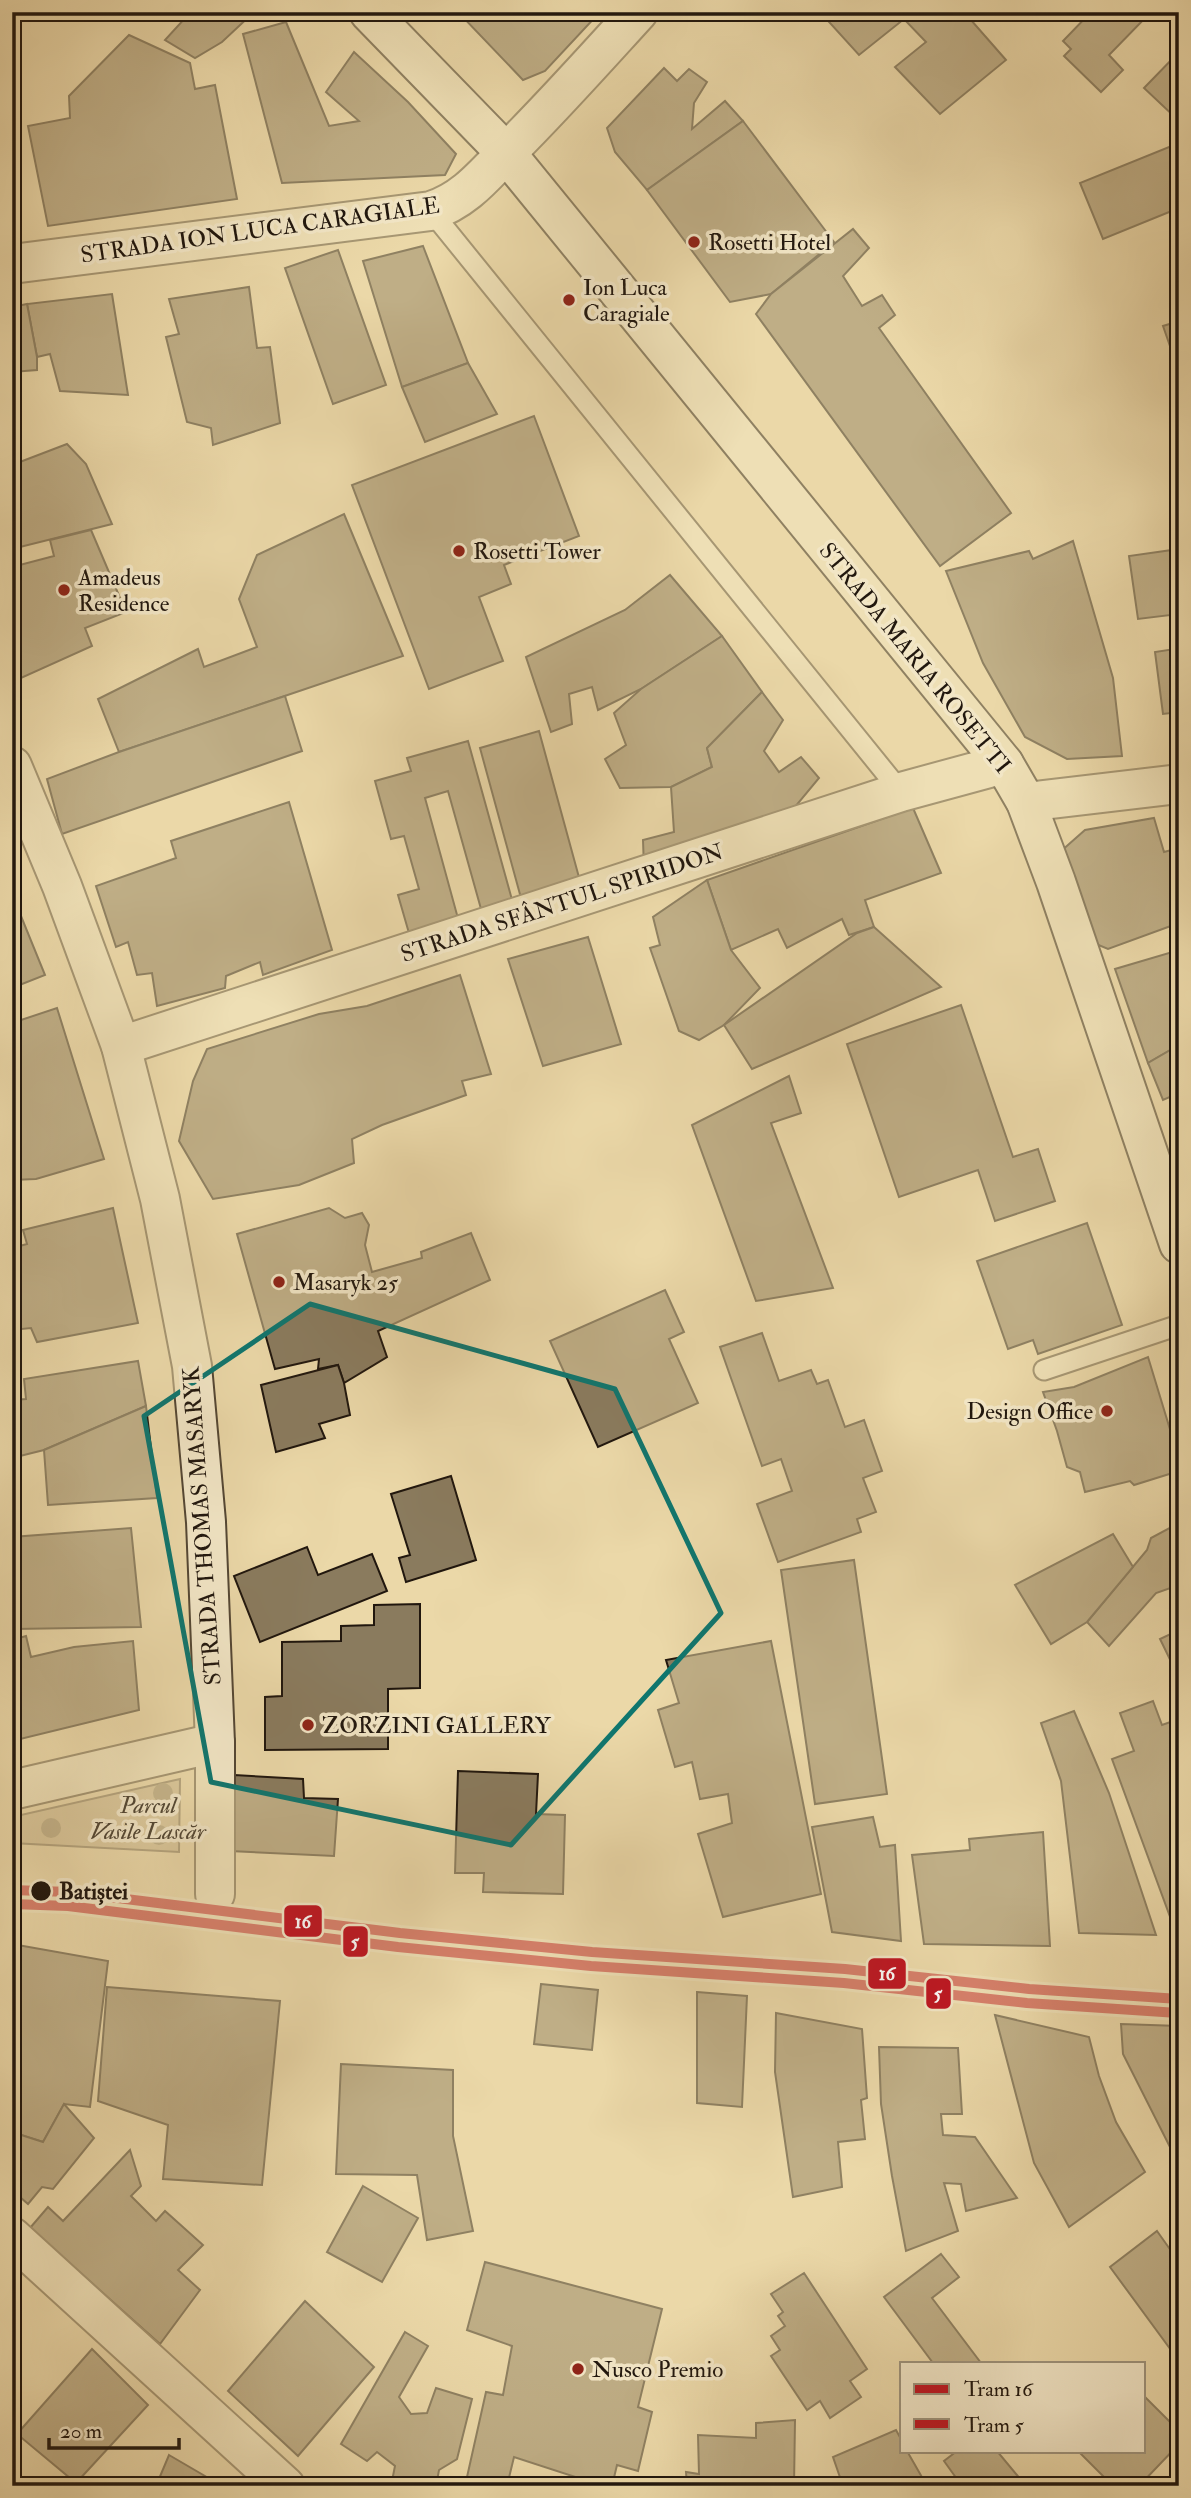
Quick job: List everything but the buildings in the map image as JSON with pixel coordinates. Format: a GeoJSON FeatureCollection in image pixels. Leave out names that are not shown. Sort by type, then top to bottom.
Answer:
{"type":"FeatureCollection","features":[{"type":"Feature","properties":{"kind":"street","name":"STRADA MARIA ROSETTI"},"geometry":{"type":"LineString","coordinates":[[369,12],[506,153],[1004,764],[1026,802],[1056,882],[1179,1244]]}},
{"type":"Feature","properties":{"kind":"street","name":"STRADA ION LUCA CARAGIALE"},"geometry":{"type":"LineString","coordinates":[[12,264],[431,211],[450,205],[467,193],[555,104],[638,12]]}},
{"type":"Feature","properties":{"kind":"street","name":"STRADA SFÂNTUL SPIRIDON"},"geometry":{"type":"LineString","coordinates":[[121,1046],[901,792],[1004,764]]}},
{"type":"Feature","properties":{"kind":"street","name":"STRADA THOMAS MASARYK"},"geometry":{"type":"LineString","coordinates":[[12,765],[57,874],[121,1046],[160,1199],[192,1366],[205,1522],[215,1743],[215,1894]]}},
{"type":"Feature","properties":{"kind":"street"},"geometry":{"type":"LineString","coordinates":[[1026,802],[1179,784]]}},
{"type":"Feature","properties":{"kind":"street"},"geometry":{"type":"LineString","coordinates":[[12,1790],[215,1743]]}},
{"type":"Feature","properties":{"kind":"street"},"geometry":{"type":"LineString","coordinates":[[12,2237],[285,2486]]}},
{"type":"Feature","properties":{"kind":"lane"},"geometry":{"type":"LineString","coordinates":[[431,211],[901,792]]}},
{"type":"Feature","properties":{"kind":"lane"},"geometry":{"type":"LineString","coordinates":[[1044,1370],[1179,1325]]}},
{"type":"Feature","properties":{"kind":"highlighted area"},"geometry":{"type":"Polygon","coordinates":[[[310,1304],[615,1389],[721,1613],[511,1845],[211,1782],[144,1416],[310,1304]]]}},
{"type":"Feature","properties":{"kind":"green space","name":"Parcul Vasile Lascăr"},"geometry":{"type":"Polygon","coordinates":[[[180,1779],[179,1852],[12,1843],[12,1817],[180,1779]]]}},
{"type":"Feature","properties":{"kind":"tram line","name":"16"},"geometry":{"type":"LineString","coordinates":[[12,1890],[69,1892],[400,1933],[592,1952],[845,1969],[1029,1989],[1179,1999]]}},
{"type":"Feature","properties":{"kind":"tram line","name":"5"},"geometry":{"type":"LineString","coordinates":[[12,1904],[68,1906],[398,1947],[591,1966],[844,1983],[1027,2003],[1178,2013]]}},
{"type":"Feature","properties":{"kind":"place","name":"Rosetti Hotel"},"geometry":{"type":"Point","coordinates":[694,242]}},
{"type":"Feature","properties":{"kind":"place","name":"Ion Luca Caragiale"},"geometry":{"type":"Point","coordinates":[569,300]}},
{"type":"Feature","properties":{"kind":"place","name":"Rosetti Tower"},"geometry":{"type":"Point","coordinates":[459,551]}},
{"type":"Feature","properties":{"kind":"place","name":"Amadeus Residence"},"geometry":{"type":"Point","coordinates":[64,590]}},
{"type":"Feature","properties":{"kind":"place","name":"Masaryk 25"},"geometry":{"type":"Point","coordinates":[279,1282]}},
{"type":"Feature","properties":{"kind":"place","name":"Design Office"},"geometry":{"type":"Point","coordinates":[1107,1411]}},
{"type":"Feature","properties":{"kind":"place","name":"ZORZINI GALLERY"},"geometry":{"type":"Point","coordinates":[308,1725]}},
{"type":"Feature","properties":{"kind":"place","name":"Batiștei"},"geometry":{"type":"Point","coordinates":[41,1891]}},
{"type":"Feature","properties":{"kind":"place","name":"Nusco Premio"},"geometry":{"type":"Point","coordinates":[578,2369]}}]}
